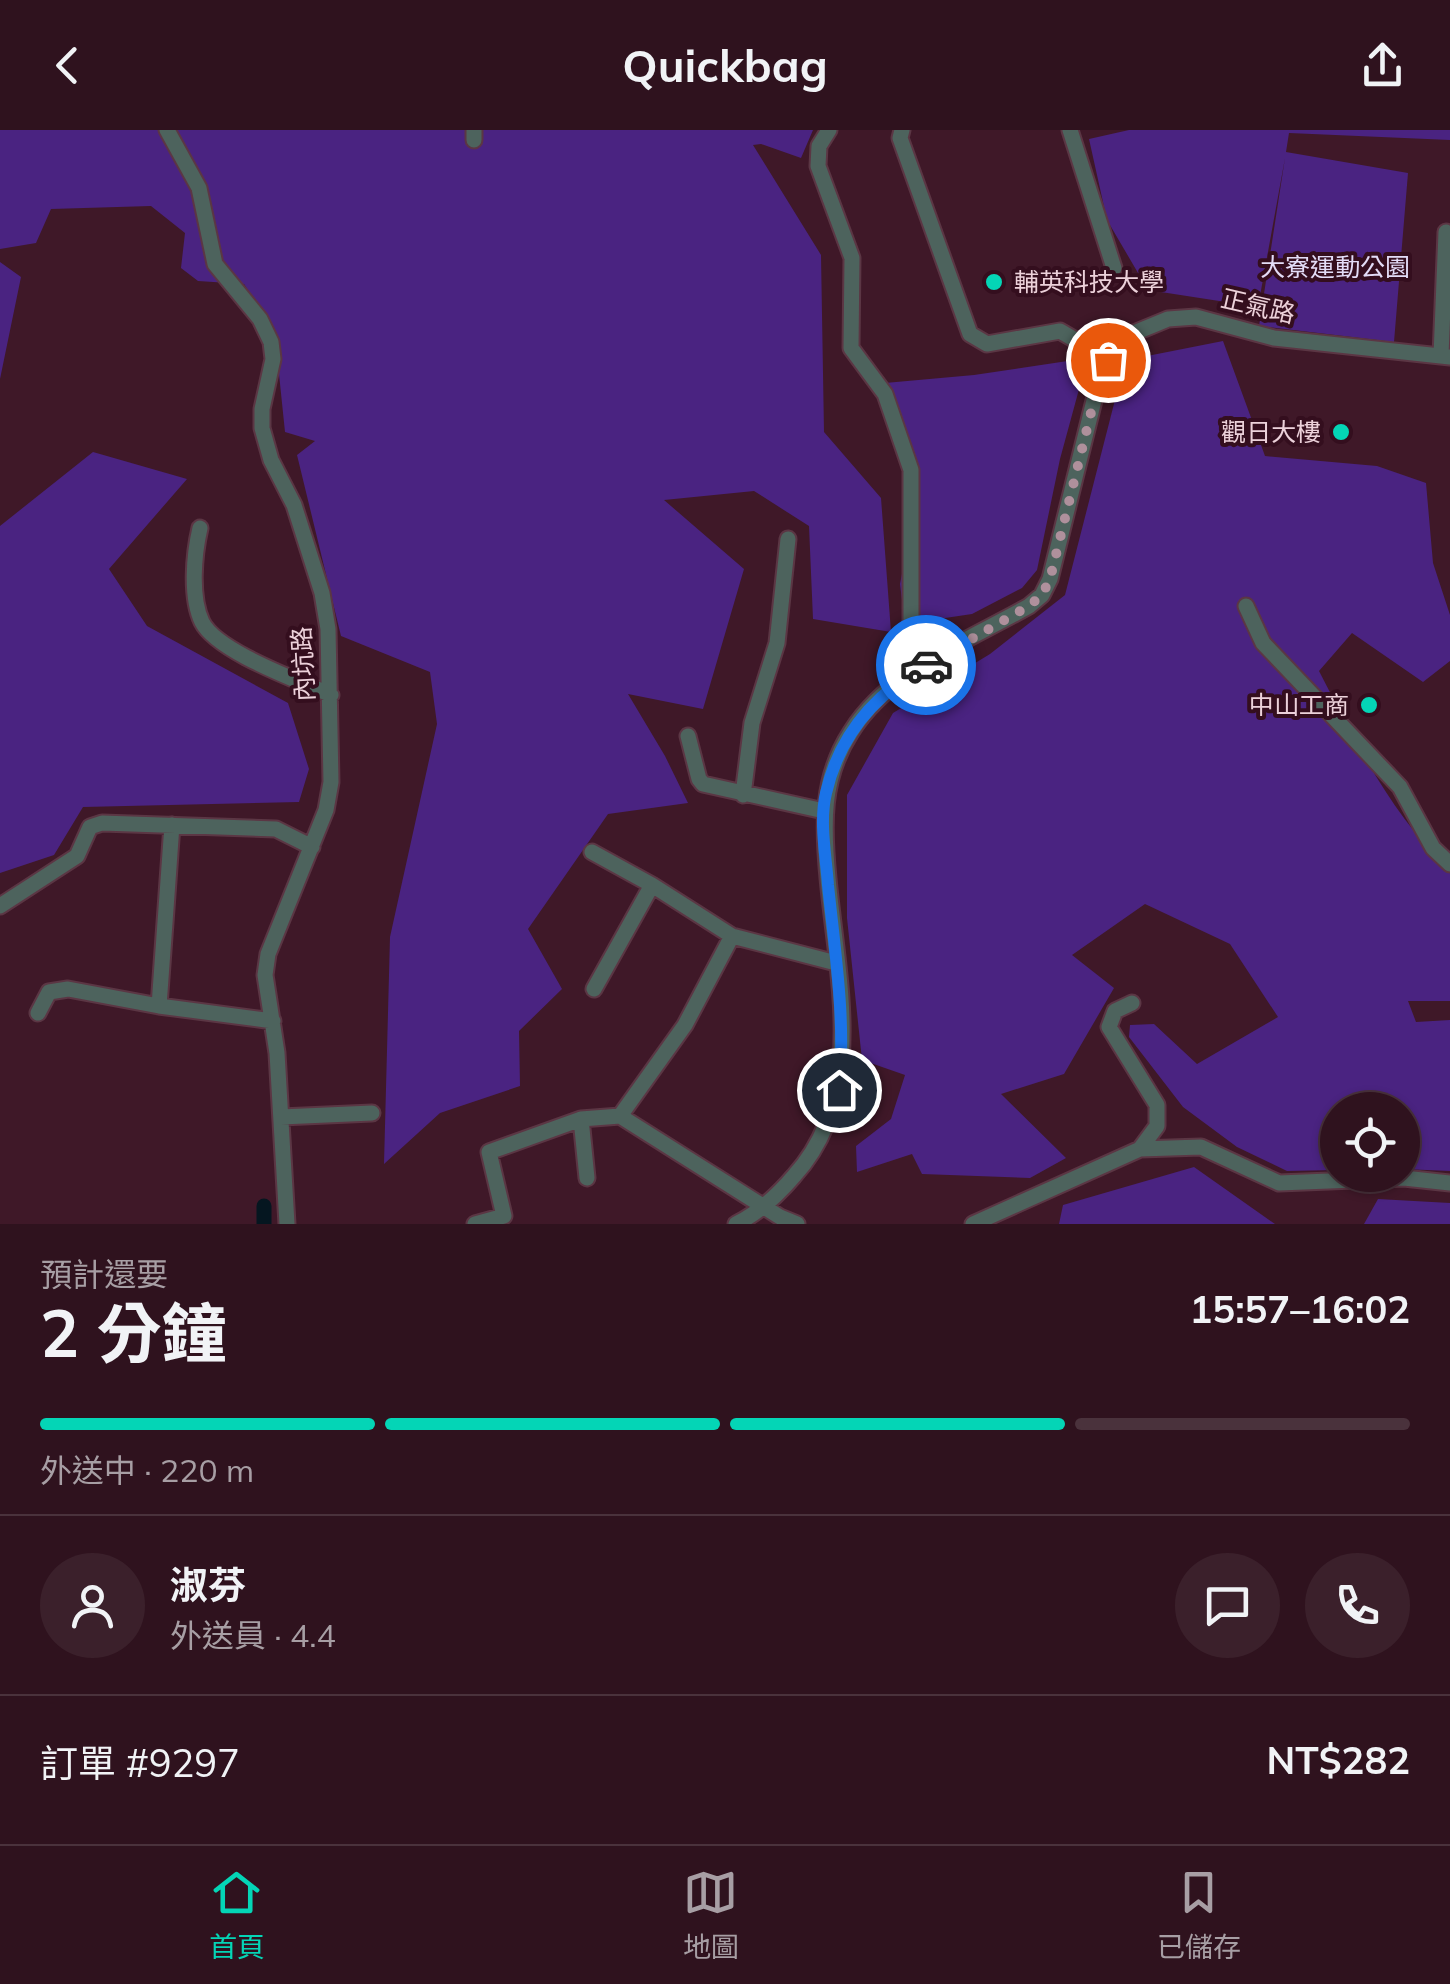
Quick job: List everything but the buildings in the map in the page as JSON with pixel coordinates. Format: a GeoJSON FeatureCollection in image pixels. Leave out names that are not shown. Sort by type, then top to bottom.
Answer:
{"type":"FeatureCollection","features":[{"type":"Feature","properties":{"kind":"street","name":"內坑路"},"geometry":{"type":"LineString","coordinates":[[166,130],[199,188],[215,264],[260,319],[272,342],[262,428],[271,460],[294,505],[322,592],[328,630],[331,782],[326,810],[268,954],[265,975],[273,1020],[287,1224]]}},
{"type":"Feature","properties":{"kind":"street"},"geometry":{"type":"LineString","coordinates":[[829,130],[819,146],[818,166],[852,258],[850,348],[885,394],[911,470],[911,674]]}},
{"type":"Feature","properties":{"kind":"street"},"geometry":{"type":"LineString","coordinates":[[736,1224],[765,1207],[808,1161],[828,1128],[834,1109],[844,1045],[824,811],[836,762],[851,732],[873,703],[911,674],[1042,595],[1050,579],[1102,368],[1108,360],[1060,331],[987,344],[970,334],[900,138],[902,130]]}},
{"type":"Feature","properties":{"kind":"street"},"geometry":{"type":"LineString","coordinates":[[1070,130],[1114,268]]}},
{"type":"Feature","properties":{"kind":"street"},"geometry":{"type":"LineString","coordinates":[[1445,356],[1446,232]]}},
{"type":"Feature","properties":{"kind":"street","name":"正氣路"},"geometry":{"type":"LineString","coordinates":[[1108,360],[1134,333],[1168,320],[1196,318],[1274,338],[1445,356]]}},
{"type":"Feature","properties":{"kind":"street"},"geometry":{"type":"LineString","coordinates":[[200,528],[194,574],[201,620],[208,630],[228,646],[331,695]]}},
{"type":"Feature","properties":{"kind":"street"},"geometry":{"type":"LineString","coordinates":[[743,794],[752,723],[777,643],[788,539]]}},
{"type":"Feature","properties":{"kind":"street"},"geometry":{"type":"LineString","coordinates":[[1246,606],[1264,644],[1400,787],[1433,848],[1450,864]]}},
{"type":"Feature","properties":{"kind":"street"},"geometry":{"type":"LineString","coordinates":[[688,736],[698,779],[703,784],[824,811]]}},
{"type":"Feature","properties":{"kind":"street"},"geometry":{"type":"LineString","coordinates":[[0,906],[77,856],[90,828],[96,824],[276,828],[312,847]]}},
{"type":"Feature","properties":{"kind":"street"},"geometry":{"type":"LineString","coordinates":[[159,1006],[172,825]]}},
{"type":"Feature","properties":{"kind":"street"},"geometry":{"type":"LineString","coordinates":[[592,852],[652,884],[732,936],[836,963]]}},
{"type":"Feature","properties":{"kind":"street"},"geometry":{"type":"LineString","coordinates":[[594,989],[652,884]]}},
{"type":"Feature","properties":{"kind":"street"},"geometry":{"type":"LineString","coordinates":[[620,1116],[685,1025],[732,936]]}},
{"type":"Feature","properties":{"kind":"street"},"geometry":{"type":"LineString","coordinates":[[38,1013],[50,992],[68,989],[159,1006],[273,1020]]}},
{"type":"Feature","properties":{"kind":"street"},"geometry":{"type":"LineString","coordinates":[[1132,1003],[1116,1011],[1108,1027],[1156,1104],[1157,1126],[1140,1149]]}},
{"type":"Feature","properties":{"kind":"street"},"geometry":{"type":"LineString","coordinates":[[281,1117],[372,1113]]}},
{"type":"Feature","properties":{"kind":"street"},"geometry":{"type":"LineString","coordinates":[[475,1224],[504,1216],[489,1152],[581,1118],[620,1116],[780,1220],[798,1224]]}},
{"type":"Feature","properties":{"kind":"street"},"geometry":{"type":"LineString","coordinates":[[581,1118],[587,1178]]}},
{"type":"Feature","properties":{"kind":"street"},"geometry":{"type":"LineString","coordinates":[[972,1224],[1140,1149],[1201,1147],[1279,1183],[1404,1178],[1450,1183]]}},
{"type":"Feature","properties":{"kind":"green space"},"geometry":{"type":"Polygon","coordinates":[[[0,130],[813,130],[801,158],[761,144],[753,145],[821,255],[824,432],[881,498],[891,632],[813,619],[809,526],[754,491],[664,500],[744,569],[703,709],[628,694],[688,803],[608,814],[528,929],[562,989],[519,1031],[520,1086],[440,1113],[384,1164],[390,937],[437,724],[430,672],[341,636],[297,455],[315,441],[285,432],[279,374],[267,360],[260,309],[244,284],[198,281],[181,268],[185,233],[151,206],[51,209],[36,243],[0,249],[0,130]]]}},
{"type":"Feature","properties":{"kind":"green space","name":"大寮運動公園"},"geometry":{"type":"Polygon","coordinates":[[[1129,130],[1450,130],[1450,140],[1289,133],[1286,152],[1408,173],[1394,342],[1259,326],[1285,158],[1258,307],[1148,290],[1107,220],[1089,139],[1129,130]]]}},
{"type":"Feature","properties":{"kind":"green space"},"geometry":{"type":"Polygon","coordinates":[[[0,262],[21,277],[0,379],[0,262]]]}},
{"type":"Feature","properties":{"kind":"green space"},"geometry":{"type":"Polygon","coordinates":[[[1223,341],[1265,456],[1377,466],[1426,483],[1433,563],[1450,615],[1450,661],[1423,682],[1352,633],[1319,671],[1392,802],[1450,871],[1450,1001],[1408,1001],[1416,1022],[1450,1020],[1450,1171],[1420,1170],[1420,1092],[1320,1092],[1320,1170],[1287,1171],[1237,1147],[1183,1107],[1129,1037],[1130,1025],[1154,1024],[1197,1064],[1278,1017],[1230,944],[1145,904],[1072,955],[1114,988],[1064,1074],[1001,1094],[1066,1158],[1030,1178],[922,1174],[912,1154],[857,1172],[856,1146],[891,1119],[905,1075],[862,1060],[847,918],[847,795],[893,713],[990,654],[1065,595],[1116,396],[1137,358],[1223,341]]]}},
{"type":"Feature","properties":{"kind":"green space"},"geometry":{"type":"Polygon","coordinates":[[[1081,359],[1084,371],[1060,459],[1037,570],[1022,588],[972,614],[905,624],[900,584],[910,533],[911,464],[885,383],[1081,359]]]}},
{"type":"Feature","properties":{"kind":"green space"},"geometry":{"type":"Polygon","coordinates":[[[93,452],[187,479],[109,569],[147,626],[288,703],[309,769],[299,802],[83,807],[54,855],[0,873],[0,526],[93,452]]]}},
{"type":"Feature","properties":{"kind":"green space"},"geometry":{"type":"Polygon","coordinates":[[[1194,1167],[1275,1224],[1059,1224],[1063,1205],[1194,1167]]]}},
{"type":"Feature","properties":{"kind":"green space"},"geometry":{"type":"Polygon","coordinates":[[[1378,1199],[1450,1203],[1450,1224],[1364,1224],[1378,1199]]]}},
{"type":"Feature","properties":{"kind":"waterway"},"geometry":{"type":"LineString","coordinates":[[264,1206],[264,1224]]}},
{"type":"Feature","properties":{"kind":"way so far"},"geometry":{"type":"LineString","coordinates":[[926,665],[1042,595],[1050,579],[1102,368],[1108,360]]}},
{"type":"Feature","properties":{"kind":"place","name":"輔英科技大學"},"geometry":{"type":"Point","coordinates":[994,282]}},
{"type":"Feature","properties":{"kind":"place","name":"觀日大樓"},"geometry":{"type":"Point","coordinates":[1341,432]}},
{"type":"Feature","properties":{"kind":"place","name":"中山工商"},"geometry":{"type":"Point","coordinates":[1369,705]}},
{"type":"Feature","properties":{"kind":"route"},"geometry":{"type":"LineString","coordinates":[[839,1090],[844,1045],[824,835],[825,797],[851,732],[873,703],[926,665]]}}]}
